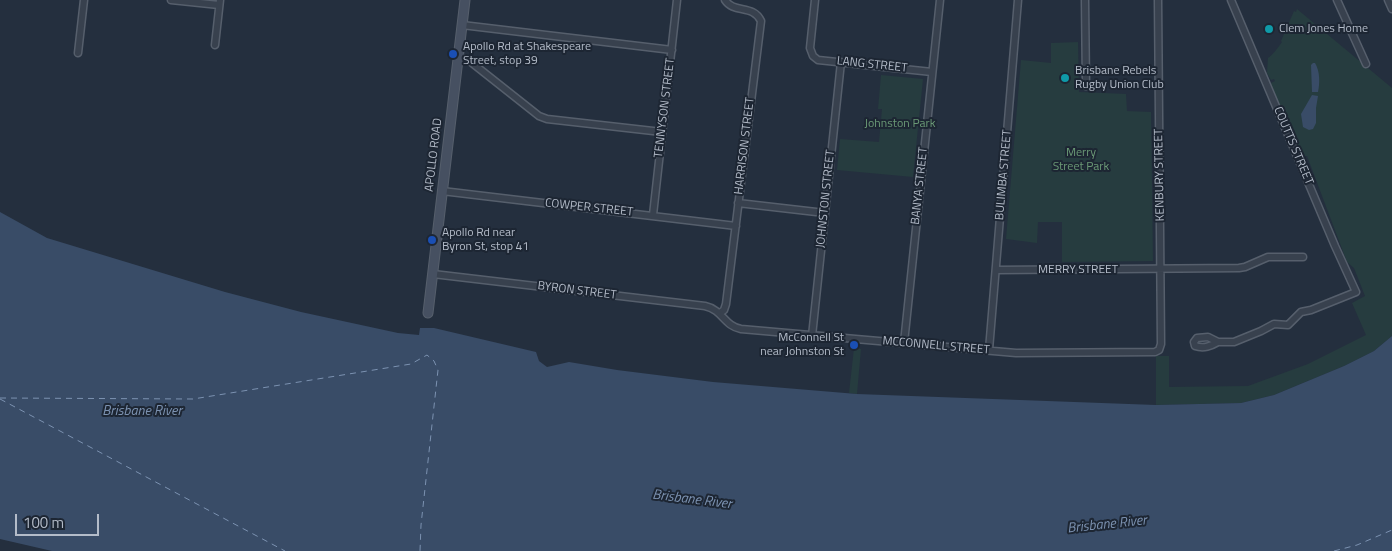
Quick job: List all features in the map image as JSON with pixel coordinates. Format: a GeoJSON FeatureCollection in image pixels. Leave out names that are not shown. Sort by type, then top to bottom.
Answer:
{"type":"FeatureCollection","features":[{"type":"Feature","properties":{"kind":"street"},"geometry":{"type":"LineString","coordinates":[[78,53],[84,0]]}},
{"type":"Feature","properties":{"kind":"street"},"geometry":{"type":"LineString","coordinates":[[171,0],[220,3],[215,45]]}},
{"type":"Feature","properties":{"kind":"street","name":"APOLLO ROAD"},"geometry":{"type":"LineString","coordinates":[[428,312],[465,0]]}},
{"type":"Feature","properties":{"kind":"street","name":"TENNYSON STREET"},"geometry":{"type":"LineString","coordinates":[[653,215],[677,0]]}},
{"type":"Feature","properties":{"kind":"street","name":"HARRISON STREET"},"geometry":{"type":"LineString","coordinates":[[720,314],[726,304],[761,21],[754,13],[730,6],[725,0]]}},
{"type":"Feature","properties":{"kind":"street","name":"LANG STREET"},"geometry":{"type":"LineString","coordinates":[[815,0],[810,48],[813,56],[818,60],[932,72]]}},
{"type":"Feature","properties":{"kind":"street","name":"BANYA STREET"},"geometry":{"type":"LineString","coordinates":[[904,343],[940,0]]}},
{"type":"Feature","properties":{"kind":"street","name":"BULIMBA STREET"},"geometry":{"type":"LineString","coordinates":[[989,350],[1018,0]]}},
{"type":"Feature","properties":{"kind":"street"},"geometry":{"type":"LineString","coordinates":[[1086,0],[1086,86]]}},
{"type":"Feature","properties":{"kind":"street","name":"KENBURY STREET"},"geometry":{"type":"LineString","coordinates":[[1158,0],[1162,344],[1159,350]]}},
{"type":"Feature","properties":{"kind":"street","name":"COUTTS STREET"},"geometry":{"type":"LineString","coordinates":[[1218,342],[1237,341],[1261,332],[1274,324],[1288,325],[1301,312],[1311,310],[1356,292],[1231,0]]}},
{"type":"Feature","properties":{"kind":"street"},"geometry":{"type":"LineString","coordinates":[[1337,0],[1366,64]]}},
{"type":"Feature","properties":{"kind":"street"},"geometry":{"type":"LineString","coordinates":[[1388,0],[1392,9]]}},
{"type":"Feature","properties":{"kind":"street"},"geometry":{"type":"LineString","coordinates":[[462,25],[672,50]]}},
{"type":"Feature","properties":{"kind":"street"},"geometry":{"type":"LineString","coordinates":[[458,58],[467,59],[539,116],[547,119],[662,132]]}},
{"type":"Feature","properties":{"kind":"street","name":"JOHNSTON STREET"},"geometry":{"type":"LineString","coordinates":[[812,336],[841,62]]}},
{"type":"Feature","properties":{"kind":"street","name":"COWPER STREET"},"geometry":{"type":"LineString","coordinates":[[442,192],[736,226]]}},
{"type":"Feature","properties":{"kind":"street"},"geometry":{"type":"LineString","coordinates":[[738,202],[825,213]]}},
{"type":"Feature","properties":{"kind":"street","name":"MERRY STREET"},"geometry":{"type":"LineString","coordinates":[[996,270],[1238,268],[1268,258],[1303,257]]}},
{"type":"Feature","properties":{"kind":"street","name":"BYRON STREET"},"geometry":{"type":"LineString","coordinates":[[433,274],[705,306],[714,308],[720,314]]}},
{"type":"Feature","properties":{"kind":"street","name":"MCCONNELL STREET"},"geometry":{"type":"LineString","coordinates":[[720,314],[731,326],[736,328],[812,336],[1033,353],[1152,352],[1159,350]]}},
{"type":"Feature","properties":{"kind":"green space"},"geometry":{"type":"Polygon","coordinates":[[[1297,9],[1392,88],[1392,336],[1374,351],[1344,366],[1274,395],[1241,403],[1156,405],[1156,356],[1169,356],[1169,387],[1248,386],[1308,364],[1366,335],[1352,303],[1365,296],[1354,268],[1347,262],[1307,156],[1300,157],[1271,88],[1271,83],[1275,81],[1274,79],[1271,80],[1267,73],[1268,58],[1282,42],[1294,11],[1296,12],[1297,9]]]}},
{"type":"Feature","properties":{"kind":"green space","name":"Merry Street Park"},"geometry":{"type":"Polygon","coordinates":[[[1078,42],[1079,92],[1126,94],[1127,111],[1151,112],[1153,261],[1062,262],[1062,222],[1038,222],[1037,243],[1006,239],[1021,60],[1051,63],[1051,43],[1078,42]]]}},
{"type":"Feature","properties":{"kind":"green space","name":"Johnston Park"},"geometry":{"type":"Polygon","coordinates":[[[881,75],[923,79],[913,177],[837,170],[840,139],[879,142],[882,109],[878,109],[881,75]]]}},
{"type":"Feature","properties":{"kind":"green space"},"geometry":{"type":"Polygon","coordinates":[[[854,348],[861,349],[857,394],[849,393],[854,348]]]}},
{"type":"Feature","properties":{"kind":"water"},"geometry":{"type":"Polygon","coordinates":[[[1313,63],[1317,66],[1319,73],[1318,92],[1312,92],[1311,65],[1313,63]]]}},
{"type":"Feature","properties":{"kind":"water"},"geometry":{"type":"Polygon","coordinates":[[[1312,95],[1318,96],[1316,123],[1313,129],[1309,130],[1303,127],[1301,114],[1312,95]]]}},
{"type":"Feature","properties":{"kind":"water","name":"Brisbane River"},"geometry":{"type":"Polygon","coordinates":[[[0,212],[47,238],[225,292],[301,312],[398,333],[419,335],[420,328],[434,328],[536,352],[539,361],[547,367],[569,362],[713,382],[857,394],[1156,405],[1241,403],[1274,395],[1344,366],[1374,351],[1392,336],[1392,551],[0,551],[0,212]]]}},
{"type":"Feature","properties":{"kind":"pier"},"geometry":{"type":"Polygon","coordinates":[[[0,539],[52,551],[0,551],[0,539]]]}},
{"type":"Feature","properties":{"kind":"ferry route"},"geometry":{"type":"LineString","coordinates":[[0,398],[193,399],[411,364],[427,355],[434,361],[438,370],[421,525],[420,551]]}},
{"type":"Feature","properties":{"kind":"ferry route"},"geometry":{"type":"LineString","coordinates":[[0,399],[285,551]]}},
{"type":"Feature","properties":{"kind":"ferry route"},"geometry":{"type":"LineString","coordinates":[[1334,551],[1357,545],[1392,530]]}},
{"type":"Feature","properties":{"kind":"place","name":"Clem Jones Home"},"geometry":{"type":"Point","coordinates":[1269,29]}},
{"type":"Feature","properties":{"kind":"place","name":"Apollo Rd at Shakespeare Street, stop 39"},"geometry":{"type":"Point","coordinates":[453,54]}},
{"type":"Feature","properties":{"kind":"place","name":"Brisbane Rebels Rugby Union Club"},"geometry":{"type":"Point","coordinates":[1065,78]}},
{"type":"Feature","properties":{"kind":"place","name":"Apollo Rd near Byron St, stop 41"},"geometry":{"type":"Point","coordinates":[432,240]}},
{"type":"Feature","properties":{"kind":"place","name":"McConnell St near Johnston St"},"geometry":{"type":"Point","coordinates":[854,345]}}]}
